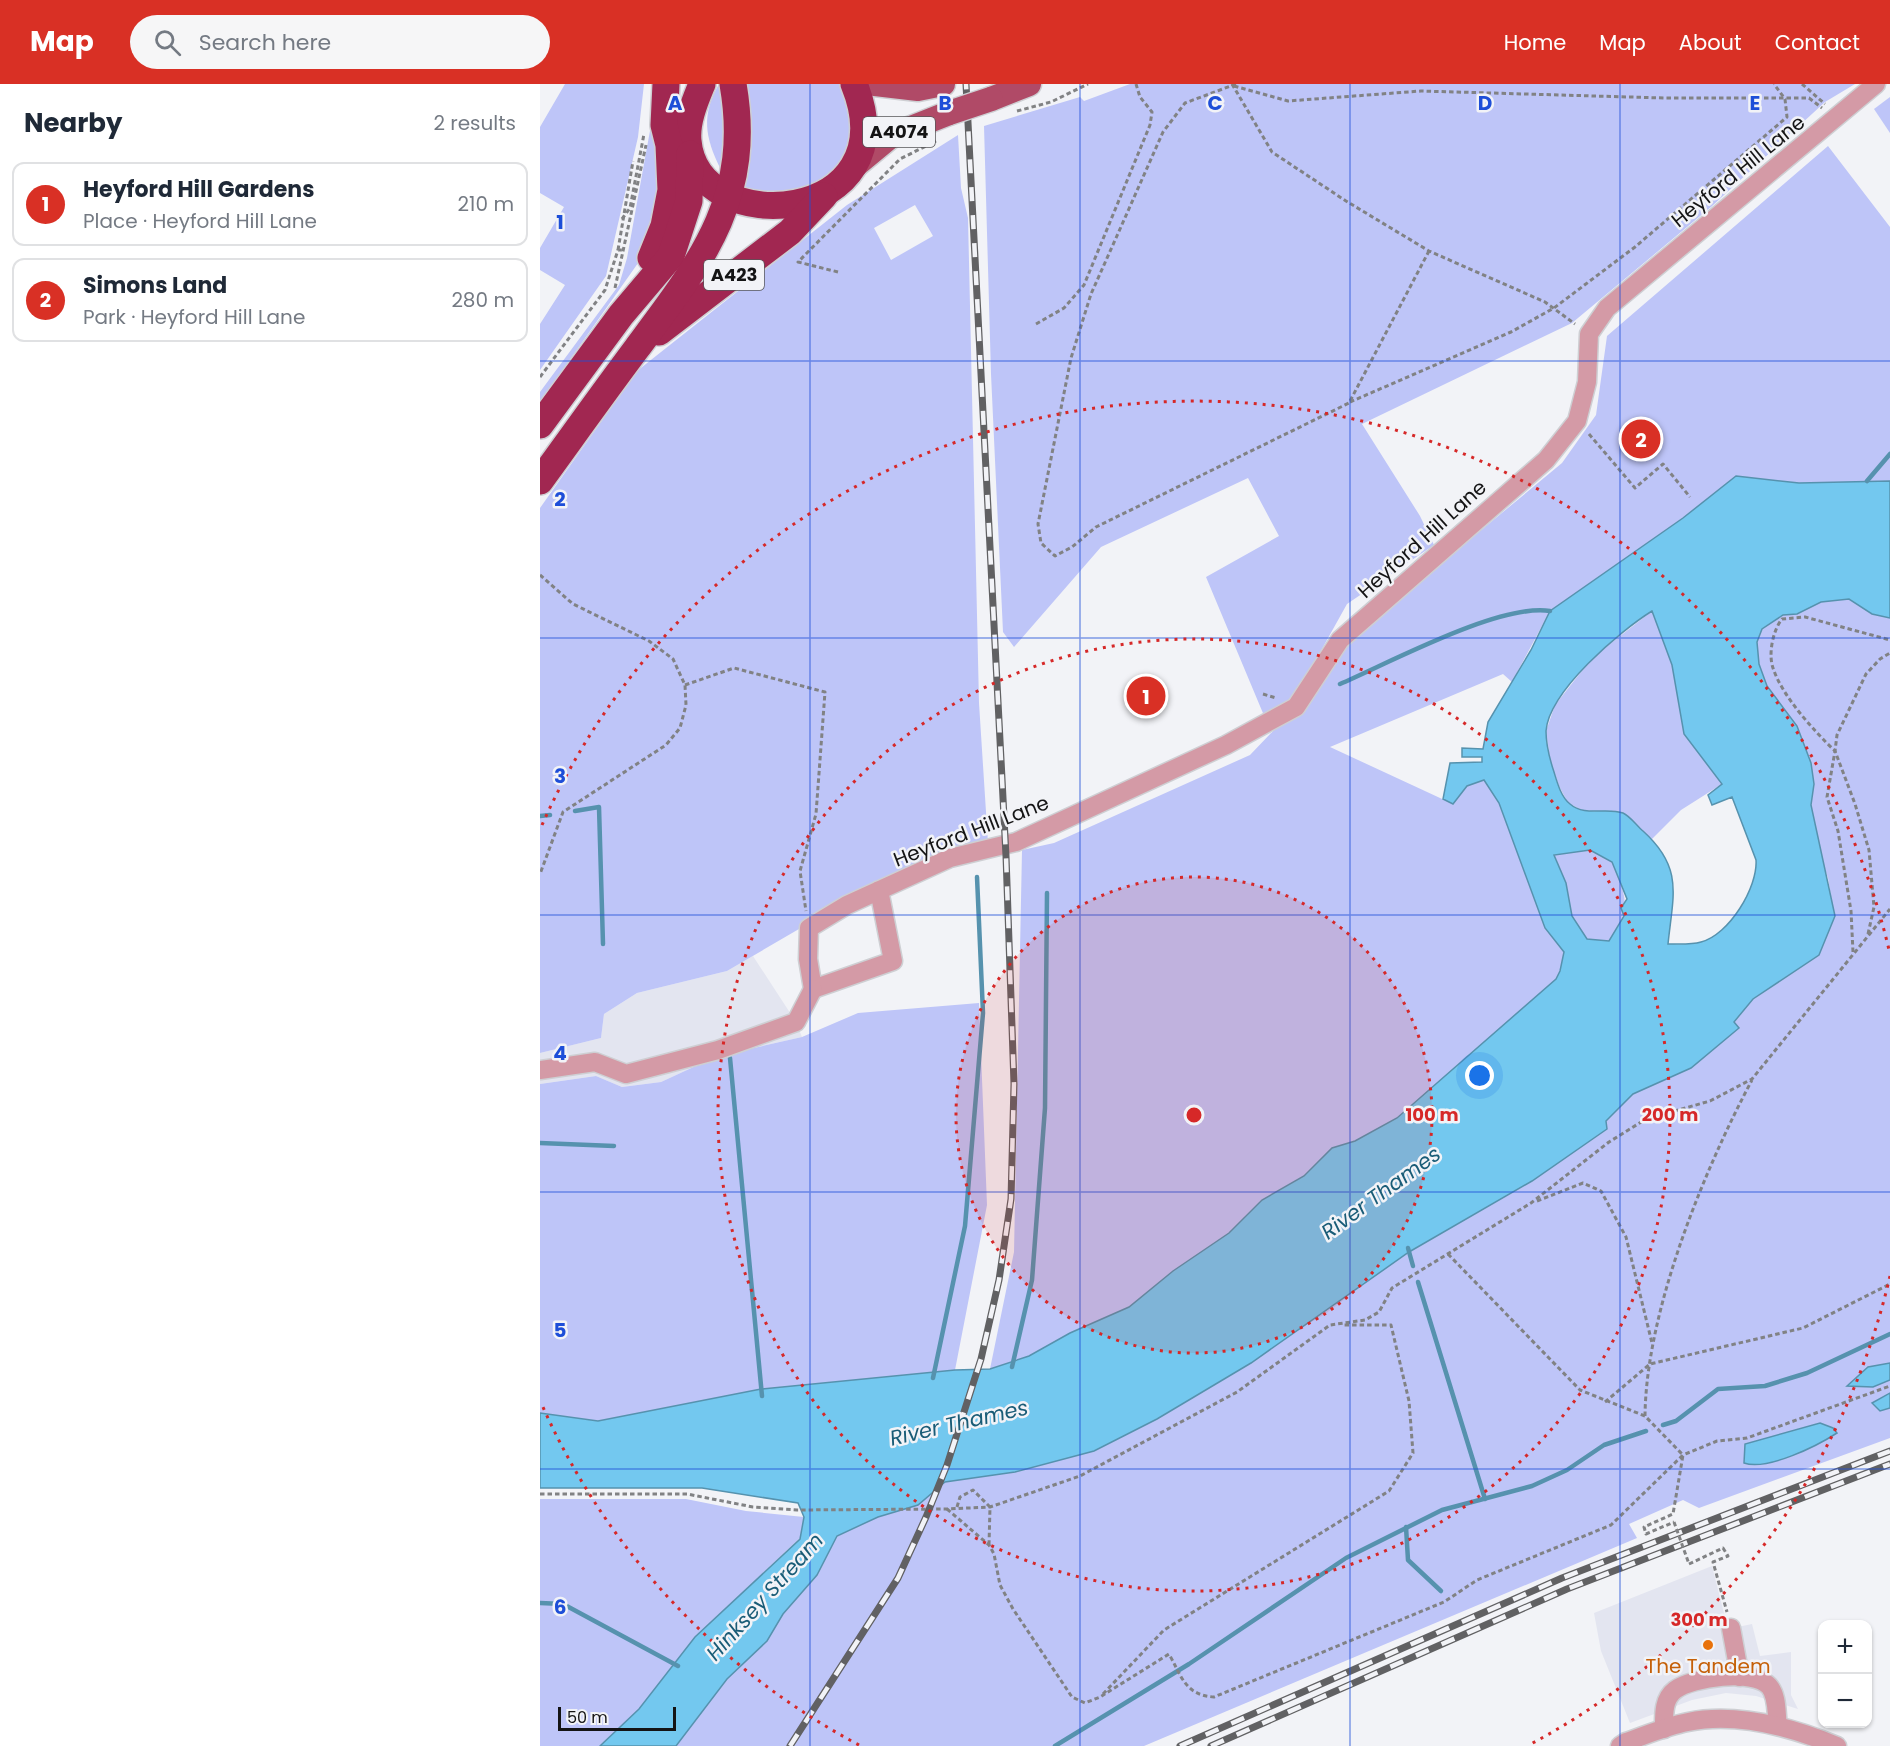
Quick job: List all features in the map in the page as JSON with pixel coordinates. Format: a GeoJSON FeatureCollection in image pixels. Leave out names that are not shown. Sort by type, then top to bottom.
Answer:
{"type":"FeatureCollection","features":[{"type":"Feature","properties":{"kind":"highway"},"geometry":{"type":"LineString","coordinates":[[621,315],[658,242],[668,207],[671,176],[664,124],[666,84]]}},
{"type":"Feature","properties":{"kind":"highway"},"geometry":{"type":"LineString","coordinates":[[680,84],[681,112],[689,146],[701,173],[716,189],[729,196],[766,207],[792,204],[827,194],[840,184],[856,165],[862,138],[863,118],[854,84]]}},
{"type":"Feature","properties":{"kind":"highway"},"geometry":{"type":"LineString","coordinates":[[540,425],[621,315],[671,256],[683,229],[689,201],[691,114],[702,84]]}},
{"type":"Feature","properties":{"kind":"highway","name":"A423"},"geometry":{"type":"LineString","coordinates":[[540,481],[709,246],[729,196],[738,127],[733,84]]}},
{"type":"Feature","properties":{"kind":"highway","name":"A423"},"geometry":{"type":"LineString","coordinates":[[635,350],[790,232],[827,194]]}},
{"type":"Feature","properties":{"kind":"main road","name":"A4074"},"geometry":{"type":"LineString","coordinates":[[875,84],[918,89],[942,84]]}},
{"type":"Feature","properties":{"kind":"main road","name":"A4074"},"geometry":{"type":"LineString","coordinates":[[856,165],[891,136],[1029,84]]}},
{"type":"Feature","properties":{"kind":"street","name":"Heyford Hill Lane"},"geometry":{"type":"LineString","coordinates":[[809,928],[847,905],[950,858],[1016,842],[1220,747],[1296,707],[1340,640],[1546,460],[1577,421],[1587,382],[1589,334],[1607,308],[1876,84]]}},
{"type":"Feature","properties":{"kind":"street","name":"Heyford Hill Lane"},"geometry":{"type":"LineString","coordinates":[[813,989],[893,961],[879,890]]}},
{"type":"Feature","properties":{"kind":"street"},"geometry":{"type":"LineString","coordinates":[[540,1070],[595,1062],[626,1074],[718,1050],[796,1022],[813,989],[808,959],[809,928]]}},
{"type":"Feature","properties":{"kind":"street"},"geometry":{"type":"LineString","coordinates":[[1731,1628],[1740,1677]]}},
{"type":"Feature","properties":{"kind":"street"},"geometry":{"type":"LineString","coordinates":[[1664,1729],[1664,1710],[1667,1699],[1675,1690],[1705,1678],[1740,1677],[1759,1680],[1768,1685],[1774,1695],[1778,1726]]}},
{"type":"Feature","properties":{"kind":"street"},"geometry":{"type":"LineString","coordinates":[[1620,1746],[1688,1722],[1733,1719],[1778,1726],[1812,1742],[1837,1746]]}},
{"type":"Feature","properties":{"kind":"path"},"geometry":{"type":"LineString","coordinates":[[1011,113],[1052,102],[1088,84]]}},
{"type":"Feature","properties":{"kind":"path"},"geometry":{"type":"LineString","coordinates":[[1036,324],[1064,308],[1084,285],[1117,207],[1150,125],[1152,112],[1140,97],[1136,84]]}},
{"type":"Feature","properties":{"kind":"path"},"geometry":{"type":"LineString","coordinates":[[1774,84],[1785,99],[1786,117],[1635,247],[1554,308],[1511,332],[1349,403],[1096,527],[1072,547],[1055,556],[1041,543],[1038,524],[1055,435],[1071,358],[1091,294],[1163,132],[1185,103],[1233,85],[1288,101],[1421,92],[1785,99],[1809,98]]}},
{"type":"Feature","properties":{"kind":"path"},"geometry":{"type":"LineString","coordinates":[[1802,84],[1821,102],[1841,115]]}},
{"type":"Feature","properties":{"kind":"path"},"geometry":{"type":"LineString","coordinates":[[1233,85],[1272,152],[1346,201],[1429,251],[1545,302],[1589,334]]}},
{"type":"Feature","properties":{"kind":"path"},"geometry":{"type":"LineString","coordinates":[[616,286],[646,130],[630,208],[622,219]]}},
{"type":"Feature","properties":{"kind":"path"},"geometry":{"type":"LineString","coordinates":[[838,272],[798,262],[900,159],[943,138]]}},
{"type":"Feature","properties":{"kind":"path"},"geometry":{"type":"LineString","coordinates":[[540,377],[605,290],[618,249],[633,161]]}},
{"type":"Feature","properties":{"kind":"path"},"geometry":{"type":"LineString","coordinates":[[618,249],[624,250]]}},
{"type":"Feature","properties":{"kind":"path"},"geometry":{"type":"LineString","coordinates":[[1349,403],[1429,251]]}},
{"type":"Feature","properties":{"kind":"path"},"geometry":{"type":"LineString","coordinates":[[1577,421],[1635,488],[1663,464],[1690,497]]}},
{"type":"Feature","properties":{"kind":"path"},"geometry":{"type":"LineString","coordinates":[[540,575],[573,604],[657,647],[672,659],[685,685],[686,705],[680,728],[666,745],[563,812],[540,874]]}},
{"type":"Feature","properties":{"kind":"path"},"geometry":{"type":"LineString","coordinates":[[1868,936],[1875,907],[1869,850],[1855,804],[1834,752],[1815,732],[1772,667],[1774,629],[1782,619],[1805,617],[1890,640]]}},
{"type":"Feature","properties":{"kind":"path"},"geometry":{"type":"LineString","coordinates":[[1853,954],[1851,911],[1838,831],[1827,796],[1837,735],[1866,674],[1880,659],[1890,653]]}},
{"type":"Feature","properties":{"kind":"path"},"geometry":{"type":"LineString","coordinates":[[685,685],[734,668],[825,692],[816,814],[800,871],[809,928]]}},
{"type":"Feature","properties":{"kind":"path"},"geometry":{"type":"LineString","coordinates":[[1645,1416],[1645,1389],[1652,1345],[1680,1247],[1724,1133],[1752,1079],[1890,909]]}},
{"type":"Feature","properties":{"kind":"path"},"geometry":{"type":"LineString","coordinates":[[540,1494],[687,1494],[753,1507],[797,1510],[990,1507],[1080,1476],[1237,1392],[1330,1325],[1365,1320],[1379,1312],[1392,1288],[1531,1203],[1567,1178],[1609,1142],[1646,1119],[1710,1101],[1752,1079]]}},
{"type":"Feature","properties":{"kind":"path"},"geometry":{"type":"LineString","coordinates":[[1531,1203],[1583,1183],[1601,1191],[1626,1237],[1652,1345]]}},
{"type":"Feature","properties":{"kind":"path"},"geometry":{"type":"LineString","coordinates":[[1448,1254],[1580,1390],[1605,1402],[1645,1416],[1683,1455]]}},
{"type":"Feature","properties":{"kind":"path"},"geometry":{"type":"LineString","coordinates":[[1605,1402],[1650,1365],[1803,1328],[1890,1284]]}},
{"type":"Feature","properties":{"kind":"path"},"geometry":{"type":"LineString","coordinates":[[1100,1697],[1164,1630],[1389,1491],[1413,1454],[1409,1401],[1391,1325],[1330,1325]]}},
{"type":"Feature","properties":{"kind":"path"},"geometry":{"type":"LineString","coordinates":[[946,1509],[972,1528],[989,1545],[994,1554],[1000,1585],[1013,1609],[1072,1697],[1084,1703],[1100,1697],[1167,1654],[1188,1688],[1200,1696],[1214,1697],[1444,1602],[1477,1580],[1611,1524],[1683,1455],[1717,1441],[1747,1438],[1890,1386]]}},
{"type":"Feature","properties":{"kind":"path"},"geometry":{"type":"LineString","coordinates":[[1683,1455],[1673,1515],[1644,1527],[1646,1534],[1674,1522],[1689,1564],[1723,1548],[1728,1556],[1713,1562],[1731,1628]]}},
{"type":"Feature","properties":{"kind":"path"},"geometry":{"type":"LineString","coordinates":[[957,1507],[960,1497],[973,1490],[990,1507],[989,1545]]}},
{"type":"Feature","properties":{"kind":"shaded area"},"geometry":{"type":"Polygon","coordinates":[[[565,84],[644,84],[638,137],[606,276],[540,370],[540,324],[565,285],[540,270],[540,248],[564,207],[540,193],[540,127],[565,84]]]}},
{"type":"Feature","properties":{"kind":"shaded area"},"geometry":{"type":"Polygon","coordinates":[[[719,84],[724,84],[727,156],[720,168],[711,146],[707,126],[709,106],[719,84]]]}},
{"type":"Feature","properties":{"kind":"shaded area"},"geometry":{"type":"Polygon","coordinates":[[[743,84],[839,84],[846,97],[851,127],[843,156],[825,180],[812,188],[771,195],[761,195],[739,186],[743,84]]]}},
{"type":"Feature","properties":{"kind":"shaded area"},"geometry":{"type":"Polygon","coordinates":[[[1130,84],[1855,84],[1825,102],[1711,207],[1572,323],[1362,424],[1420,516],[1434,545],[1347,604],[1293,701],[1265,718],[1206,577],[1279,536],[1248,478],[1101,547],[1014,647],[1003,632],[991,374],[984,126],[1080,97],[1084,101],[1130,84]]]}},
{"type":"Feature","properties":{"kind":"shaded area"},"geometry":{"type":"Polygon","coordinates":[[[1890,97],[1890,133],[1874,109],[1890,97]]]}},
{"type":"Feature","properties":{"kind":"shaded area"},"geometry":{"type":"Polygon","coordinates":[[[655,103],[664,188],[643,256],[540,402],[540,392],[619,285],[627,258],[655,103]]]}},
{"type":"Feature","properties":{"kind":"shaded area"},"geometry":{"type":"Polygon","coordinates":[[[958,135],[961,188],[968,218],[979,703],[988,843],[854,897],[727,971],[637,993],[604,1014],[601,1038],[540,1053],[540,508],[637,371],[847,205],[958,135]],[[915,205],[874,228],[891,260],[933,236],[915,205]]]}},
{"type":"Feature","properties":{"kind":"shaded area"},"geometry":{"type":"Polygon","coordinates":[[[1828,146],[1890,227],[1890,481],[1799,483],[1736,476],[1683,518],[1550,611],[1512,682],[1503,674],[1330,747],[1453,804],[1467,786],[1484,779],[1499,803],[1545,928],[1564,952],[1556,979],[1397,1118],[1355,1141],[1332,1148],[1304,1176],[1262,1200],[1229,1233],[1173,1271],[1129,1307],[1070,1333],[1029,1356],[990,1369],[1014,1252],[1022,850],[1054,843],[1250,755],[1324,678],[1344,644],[1562,463],[1596,415],[1607,336],[1828,146]]]}},
{"type":"Feature","properties":{"kind":"shaded area"},"geometry":{"type":"Polygon","coordinates":[[[1849,599],[1872,614],[1890,618],[1890,1438],[1699,1508],[1683,1500],[1629,1524],[1637,1538],[1144,1746],[676,1746],[727,1679],[767,1641],[783,1614],[817,1575],[837,1536],[878,1517],[918,1505],[945,1482],[1015,1472],[1094,1451],[1157,1419],[1251,1363],[1409,1252],[1532,1181],[1583,1144],[1633,1094],[1691,1068],[1739,1028],[1734,1023],[1753,999],[1819,955],[1834,916],[1828,878],[1816,842],[1811,805],[1814,784],[1797,726],[1767,686],[1759,664],[1757,642],[1762,629],[1783,615],[1797,614],[1821,602],[1849,599]]]}},
{"type":"Feature","properties":{"kind":"shaded area"},"geometry":{"type":"Polygon","coordinates":[[[1652,611],[1672,665],[1684,734],[1722,784],[1681,810],[1652,839],[1623,814],[1582,810],[1568,803],[1550,760],[1546,731],[1555,705],[1592,658],[1652,611]]]}},
{"type":"Feature","properties":{"kind":"shaded area"},"geometry":{"type":"Polygon","coordinates":[[[1590,850],[1612,862],[1624,893],[1622,920],[1609,941],[1587,940],[1572,916],[1566,883],[1554,854],[1590,850]]]}},
{"type":"Feature","properties":{"kind":"shaded area"},"geometry":{"type":"Polygon","coordinates":[[[753,956],[796,1022],[802,1037],[745,1050],[700,1064],[661,1082],[622,1087],[596,1076],[540,1084],[540,1053],[601,1038],[604,1014],[637,993],[727,971],[753,956]]]}},
{"type":"Feature","properties":{"kind":"shaded area"},"geometry":{"type":"Polygon","coordinates":[[[979,1003],[987,1205],[955,1370],[761,1389],[598,1421],[540,1413],[540,1084],[596,1076],[622,1087],[661,1082],[700,1064],[745,1050],[802,1037],[858,1013],[979,1003]]]}},
{"type":"Feature","properties":{"kind":"shaded area"},"geometry":{"type":"Polygon","coordinates":[[[540,1499],[686,1499],[746,1511],[804,1517],[800,1538],[695,1637],[639,1709],[600,1746],[540,1746],[540,1499]]]}},
{"type":"Feature","properties":{"kind":"shaded area"},"geometry":{"type":"Polygon","coordinates":[[[1712,1566],[1728,1629],[1752,1624],[1760,1656],[1791,1652],[1791,1695],[1798,1709],[1756,1696],[1726,1693],[1692,1700],[1630,1723],[1601,1651],[1594,1613],[1712,1566]]]}},
{"type":"Feature","properties":{"kind":"water"},"geometry":{"type":"Polygon","coordinates":[[[1736,476],[1799,483],[1890,481],[1890,618],[1872,614],[1849,599],[1821,602],[1797,614],[1783,615],[1762,629],[1757,642],[1759,664],[1767,686],[1797,726],[1811,763],[1814,784],[1811,805],[1835,916],[1819,955],[1753,999],[1734,1022],[1739,1028],[1691,1068],[1633,1094],[1606,1121],[1607,1129],[1532,1181],[1409,1252],[1251,1363],[1157,1419],[1094,1451],[1015,1472],[945,1482],[918,1505],[878,1517],[837,1536],[817,1575],[783,1614],[767,1641],[727,1679],[676,1746],[600,1746],[639,1709],[695,1637],[800,1539],[804,1517],[798,1503],[702,1488],[540,1488],[540,1413],[598,1421],[761,1389],[955,1370],[990,1369],[1029,1356],[1070,1333],[1129,1307],[1173,1271],[1229,1233],[1262,1200],[1304,1176],[1332,1148],[1355,1141],[1397,1118],[1556,979],[1564,952],[1545,928],[1499,803],[1484,780],[1467,786],[1453,804],[1443,799],[1450,763],[1482,762],[1482,757],[1462,757],[1462,748],[1483,749],[1488,722],[1531,650],[1550,611],[1683,518],[1736,476]],[[1652,611],[1605,647],[1572,681],[1550,715],[1546,731],[1547,741],[1558,785],[1570,804],[1582,810],[1623,813],[1656,844],[1665,857],[1673,883],[1668,944],[1693,944],[1711,938],[1722,930],[1740,909],[1752,883],[1756,860],[1732,797],[1712,805],[1708,795],[1722,784],[1684,734],[1672,665],[1652,611]],[[1590,850],[1554,855],[1566,883],[1572,916],[1587,939],[1609,941],[1624,916],[1621,908],[1627,899],[1612,862],[1590,850]]]}},
{"type":"Feature","properties":{"kind":"water"},"geometry":{"type":"Polygon","coordinates":[[[1890,1363],[1890,1380],[1873,1387],[1847,1386],[1868,1367],[1890,1363]]]}},
{"type":"Feature","properties":{"kind":"water"},"geometry":{"type":"Polygon","coordinates":[[[1890,1393],[1890,1408],[1880,1411],[1872,1403],[1890,1393]]]}},
{"type":"Feature","properties":{"kind":"water"},"geometry":{"type":"Polygon","coordinates":[[[1820,1423],[1833,1428],[1837,1433],[1792,1456],[1765,1464],[1744,1463],[1745,1444],[1820,1423]]]}},
{"type":"Feature","properties":{"kind":"waterway"},"geometry":{"type":"LineString","coordinates":[[1867,481],[1890,454]]}},
{"type":"Feature","properties":{"kind":"waterway"},"geometry":{"type":"LineString","coordinates":[[1340,684],[1475,625],[1529,611],[1550,611]]}},
{"type":"Feature","properties":{"kind":"waterway"},"geometry":{"type":"LineString","coordinates":[[575,811],[599,807],[603,944]]}},
{"type":"Feature","properties":{"kind":"waterway"},"geometry":{"type":"LineString","coordinates":[[540,816],[550,815]]}},
{"type":"Feature","properties":{"kind":"waterway"},"geometry":{"type":"LineString","coordinates":[[933,1378],[965,1226],[983,1013],[977,877]]}},
{"type":"Feature","properties":{"kind":"waterway"},"geometry":{"type":"LineString","coordinates":[[1012,1367],[1032,1280],[1045,1108],[1047,893]]}},
{"type":"Feature","properties":{"kind":"waterway"},"geometry":{"type":"LineString","coordinates":[[730,1058],[762,1396]]}},
{"type":"Feature","properties":{"kind":"waterway"},"geometry":{"type":"LineString","coordinates":[[540,1143],[614,1146]]}},
{"type":"Feature","properties":{"kind":"waterway"},"geometry":{"type":"LineString","coordinates":[[1408,1248],[1413,1266]]}},
{"type":"Feature","properties":{"kind":"waterway"},"geometry":{"type":"LineString","coordinates":[[1418,1282],[1485,1499]]}},
{"type":"Feature","properties":{"kind":"waterway"},"geometry":{"type":"LineString","coordinates":[[1663,1425],[1676,1421],[1718,1389],[1765,1386],[1807,1373],[1890,1334]]}},
{"type":"Feature","properties":{"kind":"waterway"},"geometry":{"type":"LineString","coordinates":[[1055,1746],[1189,1664],[1346,1558],[1442,1510],[1532,1486],[1567,1470],[1604,1445],[1646,1431]]}},
{"type":"Feature","properties":{"kind":"waterway"},"geometry":{"type":"LineString","coordinates":[[1406,1527],[1408,1560],[1441,1591]]}},
{"type":"Feature","properties":{"kind":"waterway"},"geometry":{"type":"LineString","coordinates":[[540,1603],[563,1604],[678,1666]]}},
{"type":"Feature","properties":{"kind":"railway"},"geometry":{"type":"LineString","coordinates":[[790,1746],[898,1578],[926,1517],[947,1465],[981,1359],[999,1280],[1011,1199],[1014,1084],[1006,856],[966,84]]}},
{"type":"Feature","properties":{"kind":"railway"},"geometry":{"type":"LineString","coordinates":[[1180,1746],[1562,1578],[1890,1451]]}},
{"type":"Feature","properties":{"kind":"railway"},"geometry":{"type":"LineString","coordinates":[[1211,1746],[1567,1589],[1890,1464]]}},
{"type":"Feature","properties":{"kind":"place","name":"Simons Land"},"geometry":{"type":"Point","coordinates":[1641,439]}},
{"type":"Feature","properties":{"kind":"place","name":"Heyford Hill Gardens"},"geometry":{"type":"Point","coordinates":[1146,696]}},
{"type":"Feature","properties":{"kind":"place","name":"The Tandem"},"geometry":{"type":"Point","coordinates":[1708,1645]}},
{"type":"Feature","properties":{"kind":"water label","name":"River Thames"},"geometry":{"type":"Point","coordinates":[1381,1193]}},
{"type":"Feature","properties":{"kind":"water label","name":"River Thames"},"geometry":{"type":"Point","coordinates":[959,1423]}},
{"type":"Feature","properties":{"kind":"water label","name":"Hinksey Stream"},"geometry":{"type":"Point","coordinates":[765,1597]}}]}
